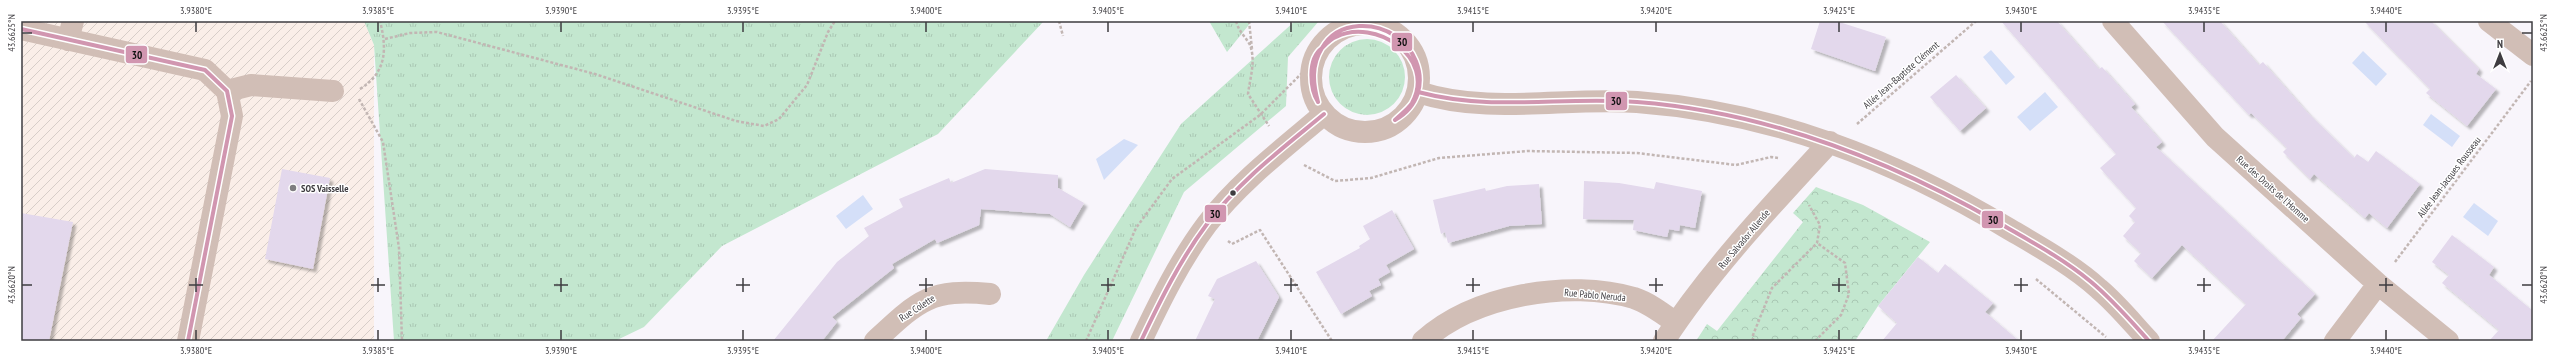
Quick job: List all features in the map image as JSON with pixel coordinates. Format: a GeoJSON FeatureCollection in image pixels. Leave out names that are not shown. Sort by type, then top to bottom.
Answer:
{"type":"FeatureCollection","features":[{"type":"Feature","properties":{"kind":"street","name":"Rue des Droits de l'Homme"},"geometry":{"type":"LineString","coordinates":[[2113,21],[2215,137],[2378,284],[2448,341]]}},
{"type":"Feature","properties":{"kind":"street"},"geometry":{"type":"LineString","coordinates":[[2489,21],[2533,55]]}},
{"type":"Feature","properties":{"kind":"street"},"geometry":{"type":"LineString","coordinates":[[1367,24],[1387,24],[1409,47],[1417,64],[1418,92],[1404,116],[1388,127],[1376,131],[1357,131],[1339,125],[1324,114],[1313,91],[1311,79],[1314,60],[1323,44],[1337,32],[1348,27],[1367,24]]}},
{"type":"Feature","properties":{"kind":"street"},"geometry":{"type":"LineString","coordinates":[[21,29],[71,31],[205,70],[227,91],[232,116],[188,341]]}},
{"type":"Feature","properties":{"kind":"street"},"geometry":{"type":"LineString","coordinates":[[227,91],[251,85],[333,91]]}},
{"type":"Feature","properties":{"kind":"street"},"geometry":{"type":"LineString","coordinates":[[1418,92],[1441,99],[1477,104],[1580,100],[1636,102],[1688,108],[1746,118],[1839,146],[1924,180],[2031,242],[2099,288],[2149,341]]}},
{"type":"Feature","properties":{"kind":"street"},"geometry":{"type":"LineString","coordinates":[[1141,341],[1164,291],[1206,224],[1237,190],[1324,114]]}},
{"type":"Feature","properties":{"kind":"street","name":"Rue Salvador Allende"},"geometry":{"type":"LineString","coordinates":[[1664,341],[1676,322],[1753,226],[1803,172],[1839,146]]}},
{"type":"Feature","properties":{"kind":"street"},"geometry":{"type":"LineString","coordinates":[[2335,341],[2378,284]]}},
{"type":"Feature","properties":{"kind":"street","name":"Rue Colette"},"geometry":{"type":"LineString","coordinates":[[876,341],[902,316],[933,295],[960,291],[990,294]]}},
{"type":"Feature","properties":{"kind":"street","name":"Rue Pablo Neruda"},"geometry":{"type":"LineString","coordinates":[[1423,341],[1451,322],[1481,307],[1512,297],[1543,292],[1574,291],[1633,298],[1656,308],[1676,322]]}},
{"type":"Feature","properties":{"kind":"path"},"geometry":{"type":"LineString","coordinates":[[380,21],[385,39],[383,62],[369,83],[355,92],[383,142],[399,248],[402,341]]}},
{"type":"Feature","properties":{"kind":"path"},"geometry":{"type":"LineString","coordinates":[[385,39],[410,33],[437,32],[595,74],[736,121],[764,126],[779,119],[808,85],[828,32],[835,21]]}},
{"type":"Feature","properties":{"kind":"path"},"geometry":{"type":"LineString","coordinates":[[1059,21],[1063,36]]}},
{"type":"Feature","properties":{"kind":"path"},"geometry":{"type":"LineString","coordinates":[[1236,21],[1238,30],[1249,43],[1252,54]]}},
{"type":"Feature","properties":{"kind":"path"},"geometry":{"type":"LineString","coordinates":[[1249,21],[1252,54],[1248,94],[1260,115],[1285,148],[1307,168],[1335,181],[1371,178],[1439,158],[1528,150],[1637,152],[1736,165],[1771,157],[1803,172],[1820,225],[1817,243],[1772,288],[1753,335],[1753,341]]}},
{"type":"Feature","properties":{"kind":"path","name":"Allée Jean-Baptiste Clément"},"geometry":{"type":"LineString","coordinates":[[1839,146],[1856,125],[1976,21]]}},
{"type":"Feature","properties":{"kind":"path"},"geometry":{"type":"LineString","coordinates":[[1086,341],[1136,228],[1172,179],[1260,115],[1314,60]]}},
{"type":"Feature","properties":{"kind":"path","name":"Allée Jean-Jacques Rousseau"},"geometry":{"type":"LineString","coordinates":[[2378,284],[2533,79]]}},
{"type":"Feature","properties":{"kind":"path"},"geometry":{"type":"LineString","coordinates":[[1206,224],[1232,244],[1260,230],[1332,341]]}},
{"type":"Feature","properties":{"kind":"path"},"geometry":{"type":"LineString","coordinates":[[1815,341],[1841,315],[1849,294],[1846,263],[1817,243]]}},
{"type":"Feature","properties":{"kind":"path"},"geometry":{"type":"LineString","coordinates":[[2034,278],[2111,341]]}},
{"type":"Feature","properties":{"kind":"shaded area"},"geometry":{"type":"Polygon","coordinates":[[[21,21],[364,21],[374,45],[374,341],[21,341],[21,21]]]}},
{"type":"Feature","properties":{"kind":"green space"},"geometry":{"type":"Polygon","coordinates":[[[364,21],[1047,21],[1043,22],[938,134],[722,246],[644,327],[615,341],[394,341],[374,45],[364,21]]]}},
{"type":"Feature","properties":{"kind":"green space"},"geometry":{"type":"Polygon","coordinates":[[[1209,21],[1252,21],[1227,52],[1209,21]]]}},
{"type":"Feature","properties":{"kind":"green space"},"geometry":{"type":"Polygon","coordinates":[[[1295,21],[1319,21],[1288,57],[1286,106],[1184,192],[1112,341],[1046,341],[1084,275],[1181,124],[1295,21]]]}},
{"type":"Feature","properties":{"kind":"green space"},"geometry":{"type":"Polygon","coordinates":[[[1367,39],[1381,42],[1394,50],[1402,63],[1405,77],[1402,91],[1394,104],[1381,112],[1367,115],[1353,112],[1340,104],[1332,91],[1329,77],[1332,63],[1340,50],[1353,42],[1367,39]]]}},
{"type":"Feature","properties":{"kind":"green space"},"geometry":{"type":"Polygon","coordinates":[[[1816,187],[1863,205],[1930,242],[1878,306],[1855,341],[1696,341],[1707,324],[1717,331],[1803,222],[1793,213],[1816,187]]]}},
{"type":"Feature","properties":{"kind":"water"},"geometry":{"type":"Polygon","coordinates":[[[1991,50],[2015,77],[2006,85],[1983,57],[1991,50]]]}},
{"type":"Feature","properties":{"kind":"water"},"geometry":{"type":"Polygon","coordinates":[[[2363,51],[2387,74],[2376,86],[2352,63],[2363,51]]]}},
{"type":"Feature","properties":{"kind":"water"},"geometry":{"type":"Polygon","coordinates":[[[2045,92],[2058,107],[2030,131],[2017,117],[2045,92]]]}},
{"type":"Feature","properties":{"kind":"water"},"geometry":{"type":"Polygon","coordinates":[[[2431,114],[2460,136],[2452,147],[2423,125],[2431,114]]]}},
{"type":"Feature","properties":{"kind":"water"},"geometry":{"type":"Polygon","coordinates":[[[1124,139],[1138,145],[1104,180],[1096,159],[1124,139]]]}},
{"type":"Feature","properties":{"kind":"water"},"geometry":{"type":"Polygon","coordinates":[[[863,195],[873,209],[846,229],[836,216],[863,195]]]}},
{"type":"Feature","properties":{"kind":"water"},"geometry":{"type":"Polygon","coordinates":[[[2474,203],[2498,221],[2488,236],[2463,217],[2474,203]]]}},
{"type":"Feature","properties":{"kind":"building"},"geometry":{"type":"Polygon","coordinates":[[[1820,21],[1836,21],[1886,37],[1875,71],[1811,49],[1820,21]]]}},
{"type":"Feature","properties":{"kind":"building"},"geometry":{"type":"Polygon","coordinates":[[[2001,21],[2057,21],[2099,69],[2102,67],[2135,104],[2131,107],[2162,142],[2156,147],[2315,294],[2297,314],[2301,318],[2282,341],[2212,341],[2246,304],[2182,245],[2152,278],[2134,261],[2141,253],[2123,236],[2135,222],[2129,216],[2136,208],[2100,168],[2116,154],[2001,21]]]}},
{"type":"Feature","properties":{"kind":"building"},"geometry":{"type":"Polygon","coordinates":[[[2162,21],[2220,21],[2259,65],[2263,62],[2307,112],[2354,158],[2357,154],[2368,162],[2376,151],[2420,184],[2387,228],[2369,213],[2365,218],[2314,174],[2310,179],[2283,152],[2287,148],[2251,113],[2249,115],[2162,21]]]}},
{"type":"Feature","properties":{"kind":"building"},"geometry":{"type":"Polygon","coordinates":[[[2364,21],[2431,21],[2479,69],[2476,74],[2496,89],[2467,126],[2426,93],[2430,89],[2364,21]]]}},
{"type":"Feature","properties":{"kind":"building"},"geometry":{"type":"Polygon","coordinates":[[[1956,75],[1986,108],[1960,131],[1930,97],[1956,75]]]}},
{"type":"Feature","properties":{"kind":"building"},"geometry":{"type":"Polygon","coordinates":[[[282,169],[330,178],[313,269],[265,259],[282,169]]]}},
{"type":"Feature","properties":{"kind":"building"},"geometry":{"type":"Polygon","coordinates":[[[985,169],[1058,175],[1058,188],[1084,203],[1070,227],[1050,214],[981,209],[979,225],[937,243],[935,239],[892,264],[894,268],[832,317],[837,322],[822,341],[773,341],[837,262],[869,236],[864,228],[903,207],[899,199],[949,178],[951,183],[985,169]]]}},
{"type":"Feature","properties":{"kind":"building"},"geometry":{"type":"Polygon","coordinates":[[[1584,181],[1619,183],[1654,189],[1656,182],[1702,191],[1695,228],[1680,225],[1679,231],[1669,229],[1667,237],[1633,230],[1634,220],[1583,219],[1584,181]]]}},
{"type":"Feature","properties":{"kind":"building"},"geometry":{"type":"Polygon","coordinates":[[[1539,184],[1542,224],[1509,226],[1448,243],[1445,232],[1441,234],[1433,200],[1485,188],[1486,191],[1507,186],[1539,184]]]}},
{"type":"Feature","properties":{"kind":"building"},"geometry":{"type":"Polygon","coordinates":[[[1392,210],[1414,249],[1386,265],[1390,272],[1378,279],[1381,285],[1369,291],[1372,296],[1341,314],[1316,272],[1360,248],[1359,246],[1370,239],[1363,226],[1392,210]]]}},
{"type":"Feature","properties":{"kind":"building"},"geometry":{"type":"Polygon","coordinates":[[[21,213],[73,222],[49,341],[21,341],[21,213]]]}},
{"type":"Feature","properties":{"kind":"building"},"geometry":{"type":"Polygon","coordinates":[[[2452,235],[2494,267],[2489,275],[2533,311],[2533,341],[2489,341],[2499,330],[2442,283],[2449,275],[2432,262],[2452,235]]]}},
{"type":"Feature","properties":{"kind":"building"},"geometry":{"type":"Polygon","coordinates":[[[1918,257],[1938,273],[1945,264],[1993,303],[1985,312],[2019,341],[1882,341],[1897,323],[1878,306],[1918,257]]]}},
{"type":"Feature","properties":{"kind":"building"},"geometry":{"type":"Polygon","coordinates":[[[1256,261],[1279,297],[1257,341],[1195,341],[1215,299],[1208,296],[1217,279],[1256,261]]]}},
{"type":"Feature","properties":{"kind":"transit line","name":"30"},"geometry":{"type":"LineString","coordinates":[[1322,48],[1333,35],[1342,30],[1353,27],[1359,26],[1378,28],[1395,35],[1407,47],[1416,61],[1420,77],[1418,93],[1410,108],[1395,120]]}},
{"type":"Feature","properties":{"kind":"transit line","name":"30"},"geometry":{"type":"LineString","coordinates":[[21,29],[205,70],[227,91],[232,116],[188,341]]}},
{"type":"Feature","properties":{"kind":"transit line","name":"30"},"geometry":{"type":"LineString","coordinates":[[1322,48],[1334,38],[1351,32],[1367,32],[1383,37],[1398,45],[1409,57],[1416,70],[1417,86],[1412,103],[1395,120]]}},
{"type":"Feature","properties":{"kind":"transit line","name":"30"},"geometry":{"type":"LineString","coordinates":[[1318,102],[1313,90],[1311,74],[1314,59],[1322,48]]}},
{"type":"Feature","properties":{"kind":"transit line","name":"30"},"geometry":{"type":"LineString","coordinates":[[1318,102],[1314,75],[1316,61],[1322,48]]}},
{"type":"Feature","properties":{"kind":"transit line","name":"30"},"geometry":{"type":"LineString","coordinates":[[1418,92],[1446,98],[1474,101],[1609,101],[1637,102],[1685,107],[1733,116],[1825,142],[1870,159],[1913,178],[1957,200],[2046,250],[2079,273],[2106,295],[2149,341]]}},
{"type":"Feature","properties":{"kind":"transit line","name":"30"},"geometry":{"type":"LineString","coordinates":[[1141,341],[1179,266],[1207,224],[1247,179],[1277,152],[1324,114]]}},
{"type":"Feature","properties":{"kind":"place","name":"SOS Vaisselle"},"geometry":{"type":"Point","coordinates":[293,188]}}]}
